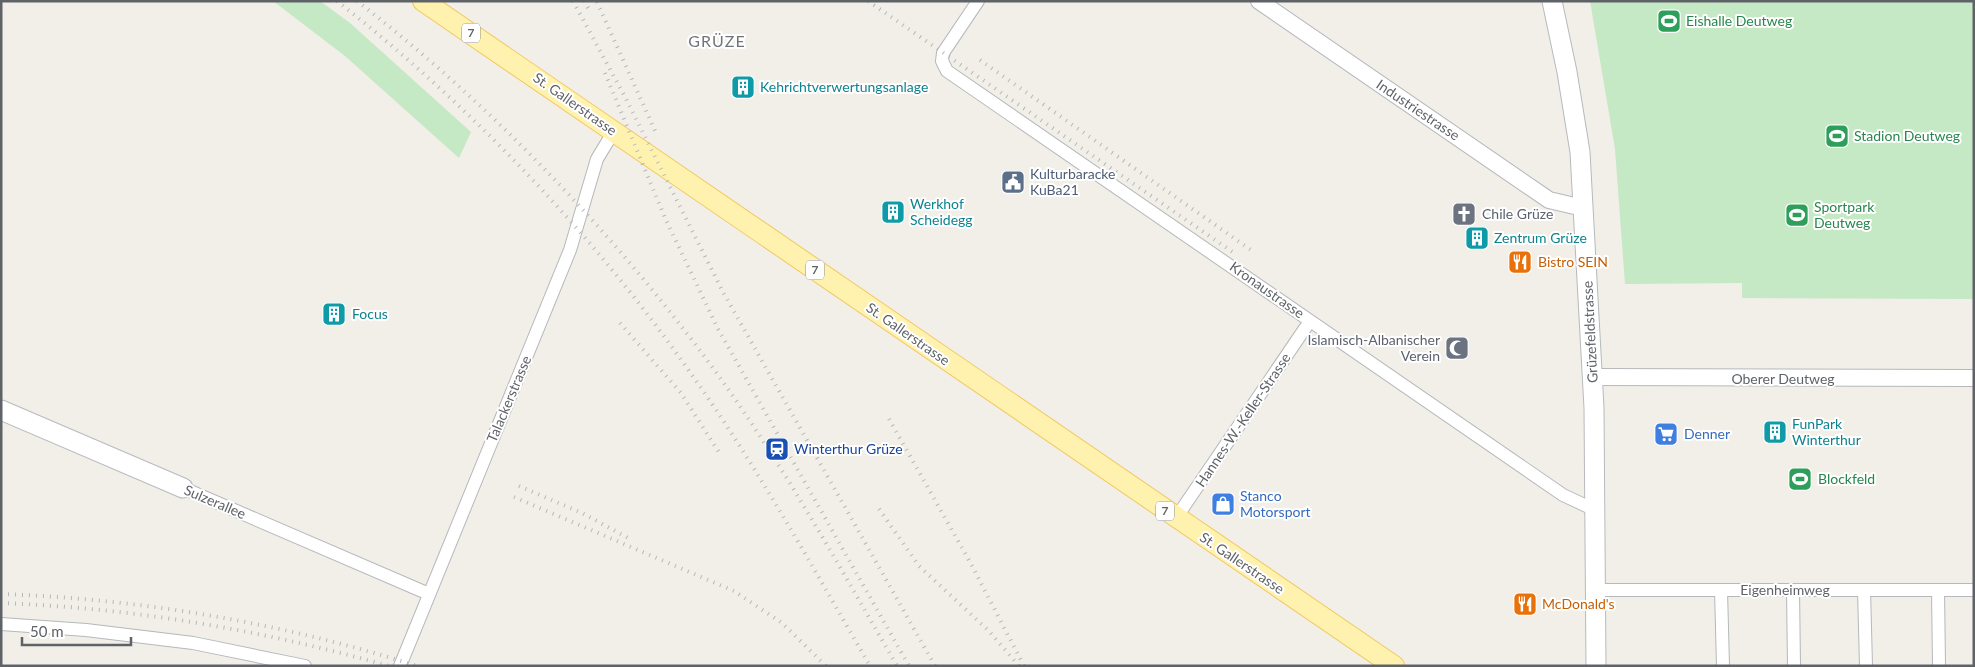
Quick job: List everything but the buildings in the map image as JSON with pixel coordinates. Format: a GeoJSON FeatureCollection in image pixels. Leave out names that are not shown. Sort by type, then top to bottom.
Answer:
{"type":"FeatureCollection","features":[{"type":"Feature","properties":{"kind":"main road","name":"St. Gallerstrasse"},"geometry":{"type":"LineString","coordinates":[[424,1],[1394,666]]}},
{"type":"Feature","properties":{"kind":"main road","name":"Grüzefeldstrasse"},"geometry":{"type":"LineString","coordinates":[[1552,1],[1567,72],[1577,134],[1583,208],[1592,377],[1596,666]]}},
{"type":"Feature","properties":{"kind":"main road","name":"Sulzerallee"},"geometry":{"type":"LineString","coordinates":[[1,410],[183,488]]}},
{"type":"Feature","properties":{"kind":"street","name":"Kronaustrasse"},"geometry":{"type":"LineString","coordinates":[[978,1],[946,46],[942,56],[943,65],[947,71],[1563,495],[1595,510]]}},
{"type":"Feature","properties":{"kind":"street","name":"Industriestrasse"},"geometry":{"type":"LineString","coordinates":[[1259,1],[1550,200],[1583,208]]}},
{"type":"Feature","properties":{"kind":"street","name":"Talackerstrasse"},"geometry":{"type":"LineString","coordinates":[[400,666],[570,250],[597,159],[614,131]]}},
{"type":"Feature","properties":{"kind":"street","name":"Hannes-W.-Keller-Strasse"},"geometry":{"type":"LineString","coordinates":[[1176,518],[1310,321]]}},
{"type":"Feature","properties":{"kind":"street","name":"Oberer Deutweg"},"geometry":{"type":"LineString","coordinates":[[1592,377],[1974,378]]}},
{"type":"Feature","properties":{"kind":"street","name":"Sulzerallee"},"geometry":{"type":"LineString","coordinates":[[183,488],[429,594]]}},
{"type":"Feature","properties":{"kind":"street","name":"Eigenheimweg"},"geometry":{"type":"LineString","coordinates":[[1595,590],[1974,590]]}},
{"type":"Feature","properties":{"kind":"street"},"geometry":{"type":"LineString","coordinates":[[1721,590],[1723,666]]}},
{"type":"Feature","properties":{"kind":"street"},"geometry":{"type":"LineString","coordinates":[[1793,590],[1794,666]]}},
{"type":"Feature","properties":{"kind":"street"},"geometry":{"type":"LineString","coordinates":[[1864,590],[1866,666]]}},
{"type":"Feature","properties":{"kind":"street"},"geometry":{"type":"LineString","coordinates":[[1938,590],[1939,666]]}},
{"type":"Feature","properties":{"kind":"street"},"geometry":{"type":"LineString","coordinates":[[1,624],[86,630],[193,643],[305,666]]}},
{"type":"Feature","properties":{"kind":"green space"},"geometry":{"type":"Polygon","coordinates":[[[273,1],[320,1],[350,23],[471,132],[459,158],[345,56],[273,1]]]}},
{"type":"Feature","properties":{"kind":"green space","name":"Stadion Deutweg"},"geometry":{"type":"Polygon","coordinates":[[[1590,1],[1974,1],[1974,299],[1742,298],[1742,283],[1625,284],[1615,149],[1590,1]]]}},
{"type":"Feature","properties":{"kind":"railway"},"geometry":{"type":"LineString","coordinates":[[337,1],[387,42],[483,129],[572,223],[614,272],[692,375],[740,446],[870,666]]}},
{"type":"Feature","properties":{"kind":"railway"},"geometry":{"type":"LineString","coordinates":[[357,1],[454,82],[546,170],[631,265],[671,314],[736,400],[784,474],[897,666]]}},
{"type":"Feature","properties":{"kind":"railway"},"geometry":{"type":"LineString","coordinates":[[573,1],[625,97],[723,292],[935,666]]}},
{"type":"Feature","properties":{"kind":"railway"},"geometry":{"type":"LineString","coordinates":[[584,1],[591,13]]}},
{"type":"Feature","properties":{"kind":"railway"},"geometry":{"type":"LineString","coordinates":[[868,1],[1237,255]]}},
{"type":"Feature","properties":{"kind":"railway"},"geometry":{"type":"LineString","coordinates":[[597,2],[656,133]]}},
{"type":"Feature","properties":{"kind":"railway"},"geometry":{"type":"LineString","coordinates":[[980,60],[1251,250]]}},
{"type":"Feature","properties":{"kind":"railway"},"geometry":{"type":"LineString","coordinates":[[605,73],[665,218],[718,329],[909,666]]}},
{"type":"Feature","properties":{"kind":"railway"},"geometry":{"type":"LineString","coordinates":[[620,323],[681,393],[720,454]]}},
{"type":"Feature","properties":{"kind":"railway"},"geometry":{"type":"LineString","coordinates":[[889,419],[970,562],[1024,666]]}},
{"type":"Feature","properties":{"kind":"railway"},"geometry":{"type":"LineString","coordinates":[[519,486],[582,513],[632,540]]}},
{"type":"Feature","properties":{"kind":"railway"},"geometry":{"type":"LineString","coordinates":[[514,497],[734,591],[782,623],[826,666]]}},
{"type":"Feature","properties":{"kind":"railway"},"geometry":{"type":"LineString","coordinates":[[879,509],[919,566],[988,630],[1019,666]]}},
{"type":"Feature","properties":{"kind":"railway"},"geometry":{"type":"LineString","coordinates":[[1,594],[106,601],[211,616],[315,637],[417,666]]}},
{"type":"Feature","properties":{"kind":"railway"},"geometry":{"type":"LineString","coordinates":[[1,603],[99,610],[197,623],[293,642],[389,666]]}},
{"type":"Feature","properties":{"kind":"place","name":"Eishalle Deutweg"},"geometry":{"type":"Point","coordinates":[1669,21]}},
{"type":"Feature","properties":{"kind":"place","name":"Kehrichtverwertungsanlage"},"geometry":{"type":"Point","coordinates":[743,87]}},
{"type":"Feature","properties":{"kind":"place","name":"Stadion Deutweg"},"geometry":{"type":"Point","coordinates":[1837,136]}},
{"type":"Feature","properties":{"kind":"place","name":"Kulturbaracke KuBa21"},"geometry":{"type":"Point","coordinates":[1013,182]}},
{"type":"Feature","properties":{"kind":"place","name":"Werkhof Scheidegg"},"geometry":{"type":"Point","coordinates":[893,212]}},
{"type":"Feature","properties":{"kind":"place","name":"Chile Grüze"},"geometry":{"type":"Point","coordinates":[1464,214]}},
{"type":"Feature","properties":{"kind":"place","name":"Sportpark Deutweg"},"geometry":{"type":"Point","coordinates":[1797,215]}},
{"type":"Feature","properties":{"kind":"place","name":"Zentrum Grüze"},"geometry":{"type":"Point","coordinates":[1477,238]}},
{"type":"Feature","properties":{"kind":"place","name":"Bistro SEIN"},"geometry":{"type":"Point","coordinates":[1520,262]}},
{"type":"Feature","properties":{"kind":"place","name":"Focus"},"geometry":{"type":"Point","coordinates":[334,314]}},
{"type":"Feature","properties":{"kind":"place","name":"Islamisch-Albanischer Verein"},"geometry":{"type":"Point","coordinates":[1457,348]}},
{"type":"Feature","properties":{"kind":"place","name":"FunPark Winterthur"},"geometry":{"type":"Point","coordinates":[1775,432]}},
{"type":"Feature","properties":{"kind":"place","name":"Denner"},"geometry":{"type":"Point","coordinates":[1666,434]}},
{"type":"Feature","properties":{"kind":"place","name":"Winterthur Grüze"},"geometry":{"type":"Point","coordinates":[777,449]}},
{"type":"Feature","properties":{"kind":"place","name":"Blockfeld"},"geometry":{"type":"Point","coordinates":[1800,479]}},
{"type":"Feature","properties":{"kind":"place","name":"Stanco Motorsport"},"geometry":{"type":"Point","coordinates":[1223,504]}},
{"type":"Feature","properties":{"kind":"place","name":"McDonald's"},"geometry":{"type":"Point","coordinates":[1525,604]}},
{"type":"Feature","properties":{"kind":"district","name":"GRÜZE"},"geometry":{"type":"Point","coordinates":[717,41]}}]}
